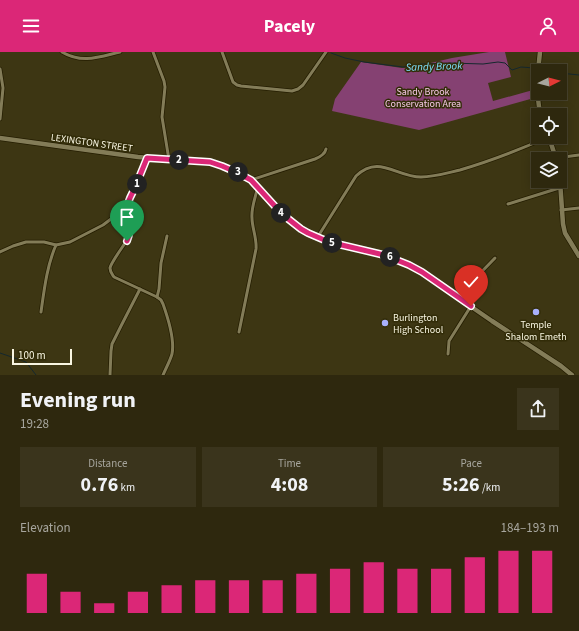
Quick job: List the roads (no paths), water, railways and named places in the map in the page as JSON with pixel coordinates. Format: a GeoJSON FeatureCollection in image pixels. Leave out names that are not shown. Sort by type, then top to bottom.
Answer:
{"type":"FeatureCollection","features":[{"type":"Feature","properties":{"kind":"street"},"geometry":{"type":"LineString","coordinates":[[62,52],[72,57],[82,59],[99,58],[120,52]]}},
{"type":"Feature","properties":{"kind":"street"},"geometry":{"type":"LineString","coordinates":[[153,52],[165,87],[162,117],[169,160]]}},
{"type":"Feature","properties":{"kind":"street"},"geometry":{"type":"LineString","coordinates":[[222,52],[233,81],[238,86],[292,91],[303,86],[326,52]]}},
{"type":"Feature","properties":{"kind":"street"},"geometry":{"type":"LineString","coordinates":[[539,64],[540,52]]}},
{"type":"Feature","properties":{"kind":"street"},"geometry":{"type":"LineString","coordinates":[[0,69],[3,88],[0,119]]}},
{"type":"Feature","properties":{"kind":"street","name":"LEXINGTON STREET"},"geometry":{"type":"LineString","coordinates":[[0,138],[147,158],[203,162],[214,164],[236,172],[251,180],[258,186],[278,210],[301,229],[317,238],[384,255],[415,268],[561,366],[572,375]]}},
{"type":"Feature","properties":{"kind":"street"},"geometry":{"type":"LineString","coordinates":[[317,238],[356,176],[364,169],[376,166],[418,177],[429,176],[478,165],[532,144]]}},
{"type":"Feature","properties":{"kind":"street"},"geometry":{"type":"LineString","coordinates":[[251,180],[316,159],[323,154],[326,148]]}},
{"type":"Feature","properties":{"kind":"street"},"geometry":{"type":"LineString","coordinates":[[567,157],[579,155]]}},
{"type":"Feature","properties":{"kind":"street"},"geometry":{"type":"LineString","coordinates":[[147,158],[128,202],[129,237],[112,264],[110,270],[114,277],[140,289],[162,302],[172,342],[171,358],[163,375]]}},
{"type":"Feature","properties":{"kind":"street"},"geometry":{"type":"LineString","coordinates":[[239,332],[256,249],[252,215],[258,186]]}},
{"type":"Feature","properties":{"kind":"street"},"geometry":{"type":"LineString","coordinates":[[508,204],[560,188],[561,210],[565,233],[579,256]]}},
{"type":"Feature","properties":{"kind":"street"},"geometry":{"type":"LineString","coordinates":[[0,252],[26,242],[44,242],[56,245],[64,244],[103,225],[127,207]]}},
{"type":"Feature","properties":{"kind":"street"},"geometry":{"type":"LineString","coordinates":[[561,210],[579,208]]}},
{"type":"Feature","properties":{"kind":"street"},"geometry":{"type":"LineString","coordinates":[[157,298],[161,262],[167,236]]}},
{"type":"Feature","properties":{"kind":"street"},"geometry":{"type":"LineString","coordinates":[[40,312],[49,266],[56,245]]}},
{"type":"Feature","properties":{"kind":"street"},"geometry":{"type":"LineString","coordinates":[[457,297],[495,258]]}},
{"type":"Feature","properties":{"kind":"street"},"geometry":{"type":"LineString","coordinates":[[110,375],[112,344],[140,289]]}},
{"type":"Feature","properties":{"kind":"street"},"geometry":{"type":"LineString","coordinates":[[448,354],[449,341],[471,306]]}},
{"type":"Feature","properties":{"kind":"waterway","name":"Sandy Brook"},"geometry":{"type":"LineString","coordinates":[[331,53],[364,62],[403,67],[422,64],[483,64],[498,62],[505,63],[512,70],[521,67],[531,68]]}},
{"type":"Feature","properties":{"kind":"waterway","name":"Sandy Brook"},"geometry":{"type":"LineString","coordinates":[[567,74],[579,75]]}},
{"type":"Feature","properties":{"kind":"waterway"},"geometry":{"type":"LineString","coordinates":[[0,353],[26,362],[36,375]]}},
{"type":"Feature","properties":{"kind":"place","name":"Temple Shalom Emeth"},"geometry":{"type":"Point","coordinates":[536,312]}},
{"type":"Feature","properties":{"kind":"place","name":"Burlington High School"},"geometry":{"type":"Point","coordinates":[385,323]}},
{"type":"Feature","properties":{"kind":"park label","name":"Sandy Brook Conservation Area"},"geometry":{"type":"Point","coordinates":[423,96]}}]}
